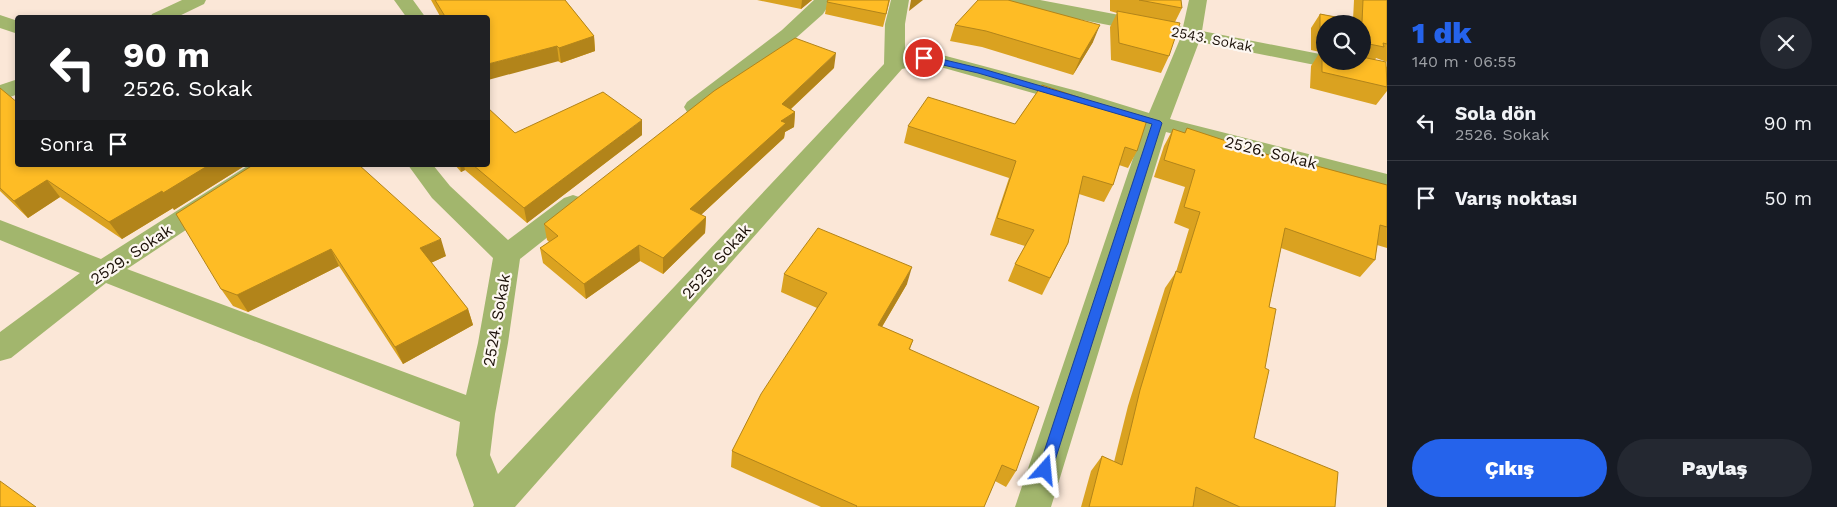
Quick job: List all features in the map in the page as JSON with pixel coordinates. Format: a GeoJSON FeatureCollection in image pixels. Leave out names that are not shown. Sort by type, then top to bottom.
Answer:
{"type":"FeatureCollection","features":[{"type":"Feature","properties":{"kind":"street"},"geometry":{"type":"LineString","coordinates":[[166,15],[196,0]]}},
{"type":"Feature","properties":{"kind":"street"},"geometry":{"type":"LineString","coordinates":[[403,0],[415,15]]}},
{"type":"Feature","properties":{"kind":"street"},"geometry":{"type":"LineString","coordinates":[[680,120],[789,34],[816,10],[823,0]]}},
{"type":"Feature","properties":{"kind":"street"},"geometry":{"type":"LineString","coordinates":[[895,65],[893,36],[895,14],[900,0]]}},
{"type":"Feature","properties":{"kind":"street","name":"2543. Sokak"},"geometry":{"type":"LineString","coordinates":[[1011,0],[1316,59]]}},
{"type":"Feature","properties":{"kind":"street"},"geometry":{"type":"LineString","coordinates":[[1034,507],[1157,123],[1191,36],[1198,0]]}},
{"type":"Feature","properties":{"kind":"street"},"geometry":{"type":"LineString","coordinates":[[0,21],[15,27]]}},
{"type":"Feature","properties":{"kind":"street","name":"2526. Sokak"},"geometry":{"type":"LineString","coordinates":[[895,65],[924,58],[946,62],[1090,102],[1157,123],[1387,182]]}},
{"type":"Feature","properties":{"kind":"street","name":"2525. Sokak"},"geometry":{"type":"LineString","coordinates":[[492,506],[895,65]]}},
{"type":"Feature","properties":{"kind":"street"},"geometry":{"type":"LineString","coordinates":[[0,94],[15,86]]}},
{"type":"Feature","properties":{"kind":"street","name":"2529. Sokak"},"geometry":{"type":"LineString","coordinates":[[0,349],[103,271],[263,167]]}},
{"type":"Feature","properties":{"kind":"street","name":"2524. Sokak"},"geometry":{"type":"LineString","coordinates":[[422,167],[441,192],[507,255],[493,344],[478,414],[473,455],[492,506]]}},
{"type":"Feature","properties":{"kind":"street"},"geometry":{"type":"LineString","coordinates":[[507,255],[593,187]]}},
{"type":"Feature","properties":{"kind":"street"},"geometry":{"type":"LineString","coordinates":[[0,229],[103,271],[478,414]]}},
{"type":"Feature","properties":{"kind":"building"},"geometry":{"type":"Polygon","coordinates":[[[435,0],[565,0],[594,36],[559,48],[557,46],[490,63],[490,15],[444,15],[435,0]]]}},
{"type":"Feature","properties":{"kind":"building"},"geometry":{"type":"Polygon","coordinates":[[[828,0],[889,0],[886,14],[827,2],[828,0]]]}},
{"type":"Feature","properties":{"kind":"building"},"geometry":{"type":"Polygon","coordinates":[[[978,0],[1008,0],[1100,25],[1080,59],[986,31],[955,25],[978,0]]]}},
{"type":"Feature","properties":{"kind":"building"},"geometry":{"type":"Polygon","coordinates":[[[1139,0],[1181,0],[1182,8],[1139,0]]]}},
{"type":"Feature","properties":{"kind":"building"},"geometry":{"type":"Polygon","coordinates":[[[1363,0],[1387,0],[1387,44],[1383,43],[1384,47],[1371,44],[1371,15],[1362,15],[1363,0]]]}},
{"type":"Feature","properties":{"kind":"building"},"geometry":{"type":"Polygon","coordinates":[[[1117,11],[1180,23],[1169,56],[1119,43],[1117,11]]]}},
{"type":"Feature","properties":{"kind":"building"},"geometry":{"type":"Polygon","coordinates":[[[795,38],[836,53],[782,104],[795,112],[781,121],[786,123],[690,209],[706,217],[663,258],[639,245],[584,284],[540,248],[558,236],[544,224],[714,91],[795,38]]]}},
{"type":"Feature","properties":{"kind":"building"},"geometry":{"type":"Polygon","coordinates":[[[1371,59],[1386,62],[1387,87],[1322,72],[1322,70],[1371,70],[1371,59]]]}},
{"type":"Feature","properties":{"kind":"building"},"geometry":{"type":"Polygon","coordinates":[[[1042,85],[1147,120],[1137,151],[1125,147],[1113,185],[1083,176],[1068,243],[1050,278],[1015,264],[1034,230],[997,218],[1016,161],[908,126],[928,97],[1015,124],[1042,85]]]}},
{"type":"Feature","properties":{"kind":"building"},"geometry":{"type":"Polygon","coordinates":[[[0,88],[15,100],[15,167],[206,167],[109,222],[47,180],[14,201],[0,188],[0,88]]]}},
{"type":"Feature","properties":{"kind":"building"},"geometry":{"type":"Polygon","coordinates":[[[603,92],[642,120],[524,208],[475,167],[490,167],[490,110],[515,133],[603,92]]]}},
{"type":"Feature","properties":{"kind":"building"},"geometry":{"type":"Polygon","coordinates":[[[1187,128],[1302,166],[1302,162],[1387,185],[1387,227],[1380,225],[1375,260],[1285,228],[1269,307],[1276,309],[1265,368],[1269,370],[1254,438],[1338,472],[1335,507],[1240,507],[1196,487],[1193,507],[1089,507],[1102,456],[1122,465],[1140,390],[1176,271],[1181,273],[1200,212],[1184,207],[1195,170],[1164,160],[1173,129],[1185,133],[1187,128]]]}},
{"type":"Feature","properties":{"kind":"building"},"geometry":{"type":"Polygon","coordinates":[[[250,167],[361,167],[441,239],[420,248],[468,309],[395,347],[331,249],[237,295],[221,289],[176,214],[250,167]]]}},
{"type":"Feature","properties":{"kind":"building"},"geometry":{"type":"Polygon","coordinates":[[[818,228],[912,267],[878,325],[913,340],[909,349],[1039,407],[1016,471],[1002,465],[984,507],[856,507],[732,451],[761,394],[827,293],[784,274],[818,228]]]}},
{"type":"Feature","properties":{"kind":"building"},"geometry":{"type":"Polygon","coordinates":[[[0,481],[36,507],[0,507],[0,481]]]}},
{"type":"Feature","properties":{"kind":"route"},"geometry":{"type":"LineString","coordinates":[[924,58],[980,70],[1116,109],[1157,123],[1045,470]]}}]}
